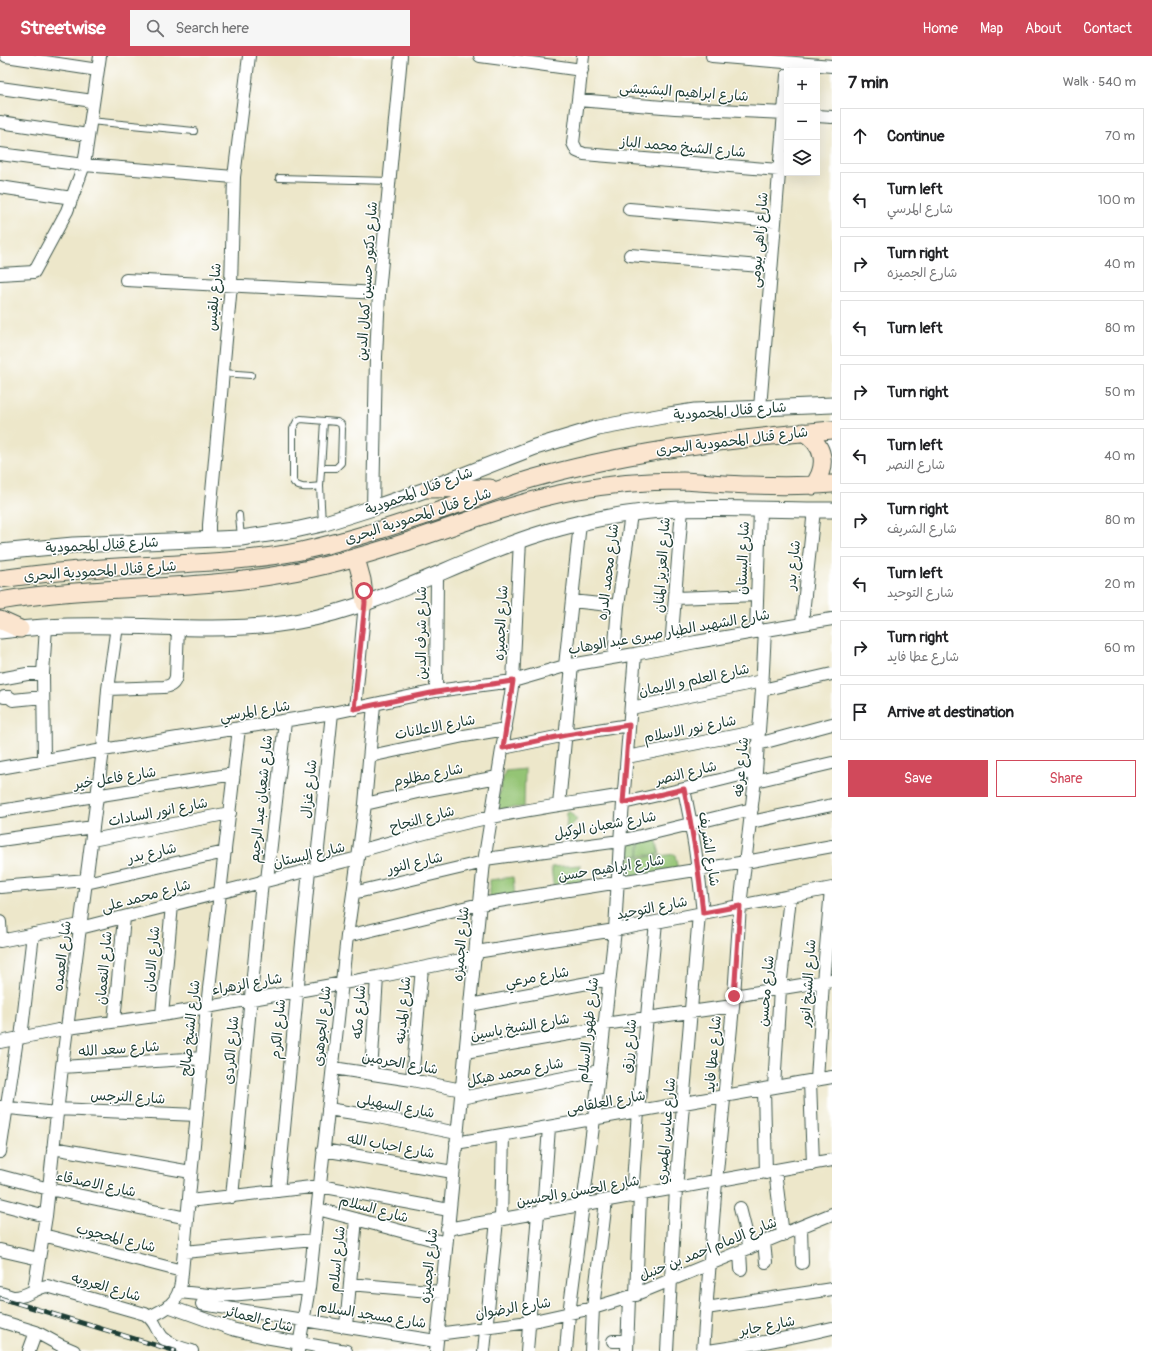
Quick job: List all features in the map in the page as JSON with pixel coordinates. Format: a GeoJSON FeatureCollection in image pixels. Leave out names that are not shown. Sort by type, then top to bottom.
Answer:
{"type":"FeatureCollection","features":[{"type":"Feature","properties":{"kind":"main road","name":"شارع قنال المحمودية البحرى"},"geometry":{"type":"LineString","coordinates":[[0,579],[100,568],[231,561],[300,551],[361,536],[503,488],[575,467],[648,452],[708,443],[832,430]]}},
{"type":"Feature","properties":{"kind":"main road"},"geometry":{"type":"LineString","coordinates":[[803,432],[815,442],[822,456],[821,472],[813,486]]}},
{"type":"Feature","properties":{"kind":"main road","name":"شارع قنال المحمودية البحرى"},"geometry":{"type":"LineString","coordinates":[[0,601],[56,594],[189,586],[245,580],[320,567],[356,558],[539,498],[575,491],[656,482],[685,481],[759,486],[813,486],[832,484]]}},
{"type":"Feature","properties":{"kind":"main road"},"geometry":{"type":"LineString","coordinates":[[428,489],[503,488]]}},
{"type":"Feature","properties":{"kind":"main road"},"geometry":{"type":"LineString","coordinates":[[356,558],[362,580],[365,603]]}},
{"type":"Feature","properties":{"kind":"main road"},"geometry":{"type":"LineString","coordinates":[[0,620],[20,629]]}},
{"type":"Feature","properties":{"kind":"street"},"geometry":{"type":"LineString","coordinates":[[0,56],[0,61]]}},
{"type":"Feature","properties":{"kind":"street"},"geometry":{"type":"LineString","coordinates":[[6,56],[98,70]]}},
{"type":"Feature","properties":{"kind":"street"},"geometry":{"type":"LineString","coordinates":[[0,274],[34,272],[72,198],[84,165],[100,56]]}},
{"type":"Feature","properties":{"kind":"street","name":"شارع بلقيس"},"geometry":{"type":"LineString","coordinates":[[209,540],[209,525],[231,285],[234,177],[249,56]]}},
{"type":"Feature","properties":{"kind":"street","name":"شارع دكتور حسين كمال الدين"},"geometry":{"type":"LineString","coordinates":[[373,508],[376,357],[379,293],[401,56]]}},
{"type":"Feature","properties":{"kind":"street"},"geometry":{"type":"LineString","coordinates":[[480,56],[582,70]]}},
{"type":"Feature","properties":{"kind":"street"},"geometry":{"type":"LineString","coordinates":[[578,100],[583,56]]}},
{"type":"Feature","properties":{"kind":"street"},"geometry":{"type":"LineString","coordinates":[[712,56],[832,66]]}},
{"type":"Feature","properties":{"kind":"street"},"geometry":{"type":"LineString","coordinates":[[0,88],[93,101]]}},
{"type":"Feature","properties":{"kind":"street","name":"شارع ابراهيم البشبيشى"},"geometry":{"type":"LineString","coordinates":[[578,100],[675,108],[784,113]]}},
{"type":"Feature","properties":{"kind":"street","name":"شارع الشيخ محمد الباز"},"geometry":{"type":"LineString","coordinates":[[578,100],[573,143],[577,151],[584,154],[779,170]]}},
{"type":"Feature","properties":{"kind":"street"},"geometry":{"type":"LineString","coordinates":[[820,116],[832,117]]}},
{"type":"Feature","properties":{"kind":"street"},"geometry":{"type":"LineString","coordinates":[[0,122],[88,135]]}},
{"type":"Feature","properties":{"kind":"street","name":"شارع زاهى بيومى"},"geometry":{"type":"LineString","coordinates":[[760,408],[784,122]]}},
{"type":"Feature","properties":{"kind":"street"},"geometry":{"type":"LineString","coordinates":[[0,154],[84,165],[234,177]]}},
{"type":"Feature","properties":{"kind":"street"},"geometry":{"type":"LineString","coordinates":[[0,187],[72,198]]}},
{"type":"Feature","properties":{"kind":"street"},"geometry":{"type":"LineString","coordinates":[[630,209],[775,220]]}},
{"type":"Feature","properties":{"kind":"street"},"geometry":{"type":"LineString","coordinates":[[630,255],[772,267]]}},
{"type":"Feature","properties":{"kind":"street"},"geometry":{"type":"LineString","coordinates":[[126,280],[379,293]]}},
{"type":"Feature","properties":{"kind":"street","name":"شارع قنال المحمودية"},"geometry":{"type":"LineString","coordinates":[[0,552],[73,545],[241,538],[282,532],[322,524],[373,508],[428,489],[535,447],[598,428],[630,421],[682,413],[728,409],[832,405]]}},
{"type":"Feature","properties":{"kind":"street"},"geometry":{"type":"LineString","coordinates":[[0,631],[46,627],[246,627],[296,621],[320,617],[365,603],[404,589],[478,556],[520,540],[580,523],[631,514],[682,509],[832,510]]}},
{"type":"Feature","properties":{"kind":"street","name":"شارع العزيز المنان"},"geometry":{"type":"LineString","coordinates":[[671,647],[682,509]]}},
{"type":"Feature","properties":{"kind":"street","name":"شارع البستان"},"geometry":{"type":"LineString","coordinates":[[760,509],[757,595],[760,631]]}},
{"type":"Feature","properties":{"kind":"street","name":"شارع بدر"},"geometry":{"type":"LineString","coordinates":[[802,623],[814,510]]}},
{"type":"Feature","properties":{"kind":"street","name":"شارع محمد الدره"},"geometry":{"type":"LineString","coordinates":[[614,657],[618,606],[631,514]]}},
{"type":"Feature","properties":{"kind":"street"},"geometry":{"type":"LineString","coordinates":[[559,804],[566,735],[572,601],[580,523]]}},
{"type":"Feature","properties":{"kind":"street","name":"شارع الجميزه"},"geometry":{"type":"LineString","coordinates":[[436,1342],[476,955],[484,860],[513,681],[520,540]]}},
{"type":"Feature","properties":{"kind":"street","name":"شارع شرف الدين"},"geometry":{"type":"LineString","coordinates":[[436,692],[437,574]]}},
{"type":"Feature","properties":{"kind":"street"},"geometry":{"type":"LineString","coordinates":[[675,598],[757,595]]}},
{"type":"Feature","properties":{"kind":"street"},"geometry":{"type":"LineString","coordinates":[[572,601],[618,606]]}},
{"type":"Feature","properties":{"kind":"street"},"geometry":{"type":"LineString","coordinates":[[354,709],[365,603]]}},
{"type":"Feature","properties":{"kind":"street","name":"شارع الشهيد الطيار صبرى عبد الوهاب"},"geometry":{"type":"LineString","coordinates":[[513,681],[569,665],[802,623],[832,619]]}},
{"type":"Feature","properties":{"kind":"street","name":"شارع العمده"},"geometry":{"type":"LineString","coordinates":[[34,1290],[46,1216],[62,1068],[92,840],[103,750],[108,689],[117,626]]}},
{"type":"Feature","properties":{"kind":"street"},"geometry":{"type":"LineString","coordinates":[[44,760],[43,674],[46,627]]}},
{"type":"Feature","properties":{"kind":"street"},"geometry":{"type":"LineString","coordinates":[[108,689],[170,686],[176,678],[178,628]]}},
{"type":"Feature","properties":{"kind":"street","name":"شارع عرفه"},"geometry":{"type":"LineString","coordinates":[[740,906],[756,776],[762,685],[760,631]]}},
{"type":"Feature","properties":{"kind":"street","name":"شارع ظهور الاسلام"},"geometry":{"type":"LineString","coordinates":[[566,1351],[569,1314],[594,1119],[615,930],[623,799],[635,654]]}},
{"type":"Feature","properties":{"kind":"street"},"geometry":{"type":"LineString","coordinates":[[0,679],[26,674],[43,674]]}},
{"type":"Feature","properties":{"kind":"street","name":"شارع العلم و الايمان"},"geometry":{"type":"LineString","coordinates":[[631,708],[832,674]]}},
{"type":"Feature","properties":{"kind":"street","name":"شارع المرسي"},"geometry":{"type":"LineString","coordinates":[[0,768],[239,728],[285,722],[436,692],[513,681]]}},
{"type":"Feature","properties":{"kind":"street"},"geometry":{"type":"LineString","coordinates":[[4,697],[9,697],[13,700],[43,697]]}},
{"type":"Feature","properties":{"kind":"street","name":"شارع الجوهرى"},"geometry":{"type":"LineString","coordinates":[[298,1347],[309,1288],[347,936],[365,804],[374,705]]}},
{"type":"Feature","properties":{"kind":"street","name":"شارع غزال"},"geometry":{"type":"LineString","coordinates":[[312,869],[332,713]]}},
{"type":"Feature","properties":{"kind":"street","name":"شارع شعبان عبد الرحيم"},"geometry":{"type":"LineString","coordinates":[[264,881],[285,722]]}},
{"type":"Feature","properties":{"kind":"street"},"geometry":{"type":"LineString","coordinates":[[758,744],[832,724]]}},
{"type":"Feature","properties":{"kind":"street"},"geometry":{"type":"LineString","coordinates":[[503,748],[566,735],[629,725]]}},
{"type":"Feature","properties":{"kind":"street","name":"شارع الشيخ صالح"},"geometry":{"type":"LineString","coordinates":[[180,1292],[207,1006],[239,728]]}},
{"type":"Feature","properties":{"kind":"street","name":"شارع الاعلانات"},"geometry":{"type":"LineString","coordinates":[[370,756],[464,736],[506,729]]}},
{"type":"Feature","properties":{"kind":"street","name":"شارع نور الاسلام"},"geometry":{"type":"LineString","coordinates":[[627,757],[759,731]]}},
{"type":"Feature","properties":{"kind":"street","name":"شارع النصر"},"geometry":{"type":"LineString","coordinates":[[492,817],[559,804],[623,799],[832,763]]}},
{"type":"Feature","properties":{"kind":"street","name":"شارع فاعل خير"},"geometry":{"type":"LineString","coordinates":[[0,811],[234,774]]}},
{"type":"Feature","properties":{"kind":"street","name":"شارع مظلوم"},"geometry":{"type":"LineString","coordinates":[[365,804],[422,791],[498,777]]}},
{"type":"Feature","properties":{"kind":"street","name":"شارع الشريف"},"geometry":{"type":"LineString","coordinates":[[684,789],[699,870],[701,914]]}},
{"type":"Feature","properties":{"kind":"street"},"geometry":{"type":"LineString","coordinates":[[751,822],[832,805]]}},
{"type":"Feature","properties":{"kind":"street","name":"شارع شعبان الوكيل"},"geometry":{"type":"LineString","coordinates":[[484,860],[620,841],[752,809]]}},
{"type":"Feature","properties":{"kind":"street","name":"شارع انور السادات"},"geometry":{"type":"LineString","coordinates":[[92,840],[230,813]]}},
{"type":"Feature","properties":{"kind":"street","name":"شارع النجاح"},"geometry":{"type":"LineString","coordinates":[[359,855],[453,826],[492,817]]}},
{"type":"Feature","properties":{"kind":"street"},"geometry":{"type":"LineString","coordinates":[[0,840],[93,827]]}},
{"type":"Feature","properties":{"kind":"street","name":"شارع ابراهيم حسن"},"geometry":{"type":"LineString","coordinates":[[347,936],[480,904],[699,870],[832,846]]}},
{"type":"Feature","properties":{"kind":"street","name":"شارع بدر"},"geometry":{"type":"LineString","coordinates":[[86,881],[225,852]]}},
{"type":"Feature","properties":{"kind":"street","name":"شارع البستان"},"geometry":{"type":"LineString","coordinates":[[220,892],[312,869],[359,855]]}},
{"type":"Feature","properties":{"kind":"street","name":"شارع النور"},"geometry":{"type":"LineString","coordinates":[[353,894],[484,860]]}},
{"type":"Feature","properties":{"kind":"street","name":"شارع الكرم"},"geometry":{"type":"LineString","coordinates":[[278,1191],[297,991],[312,869]]}},
{"type":"Feature","properties":{"kind":"street"},"geometry":{"type":"LineString","coordinates":[[0,887],[86,881]]}},
{"type":"Feature","properties":{"kind":"street","name":"شارع الكردى"},"geometry":{"type":"LineString","coordinates":[[232,1197],[264,881]]}},
{"type":"Feature","properties":{"kind":"street","name":"شارع التوحيد"},"geometry":{"type":"LineString","coordinates":[[476,955],[701,914],[832,888]]}},
{"type":"Feature","properties":{"kind":"street","name":"شارع الشيخ انور"},"geometry":{"type":"LineString","coordinates":[[813,1164],[813,1080],[827,981],[832,888]]}},
{"type":"Feature","properties":{"kind":"street","name":"شارع محمد على"},"geometry":{"type":"LineString","coordinates":[[0,941],[124,918],[220,892]]}},
{"type":"Feature","properties":{"kind":"street","name":"شارع محسن"},"geometry":{"type":"LineString","coordinates":[[783,1235],[770,1172],[769,1088],[790,896]]}},
{"type":"Feature","properties":{"kind":"street","name":"شارع الامان"},"geometry":{"type":"LineString","coordinates":[[162,1015],[172,905]]}},
{"type":"Feature","properties":{"kind":"street","name":"شارع عطا فايد"},"geometry":{"type":"LineString","coordinates":[[703,1351],[740,906]]}},
{"type":"Feature","properties":{"kind":"street","name":"شارع عباس المصري"},"geometry":{"type":"LineString","coordinates":[[667,1351],[676,1189],[701,914]]}},
{"type":"Feature","properties":{"kind":"street","name":"شارع النعمان"},"geometry":{"type":"LineString","coordinates":[[114,1021],[124,918]]}},
{"type":"Feature","properties":{"kind":"street"},"geometry":{"type":"LineString","coordinates":[[0,922],[0,941]]}},
{"type":"Feature","properties":{"kind":"street","name":"شارع رزق"},"geometry":{"type":"LineString","coordinates":[[627,1346],[633,1296],[638,1111],[656,922]]}},
{"type":"Feature","properties":{"kind":"street"},"geometry":{"type":"LineString","coordinates":[[0,1152],[3,1107],[19,1039],[33,934]]}},
{"type":"Feature","properties":{"kind":"street","name":"شارع الزهراء"},"geometry":{"type":"LineString","coordinates":[[0,1042],[68,1028],[162,1015],[377,977],[476,955]]}},
{"type":"Feature","properties":{"kind":"street","name":"شارع المدينه"},"geometry":{"type":"LineString","coordinates":[[412,1080],[422,968]]}},
{"type":"Feature","properties":{"kind":"street","name":"شارع مكه"},"geometry":{"type":"LineString","coordinates":[[370,1073],[377,977]]}},
{"type":"Feature","properties":{"kind":"street","name":"شارع مرعي"},"geometry":{"type":"LineString","coordinates":[[470,1004],[609,979]]}},
{"type":"Feature","properties":{"kind":"street","name":"شارع الشيخ ياسين"},"geometry":{"type":"LineString","coordinates":[[466,1052],[604,1026],[691,1012],[780,989],[827,981]]}},
{"type":"Feature","properties":{"kind":"street","name":"شارع سعد الله"},"geometry":{"type":"LineString","coordinates":[[62,1068],[202,1058]]}},
{"type":"Feature","properties":{"kind":"street","name":"شارع الحرمين"},"geometry":{"type":"LineString","coordinates":[[333,1068],[412,1080],[461,1094]]}},
{"type":"Feature","properties":{"kind":"street","name":"شارع محمد هيكل"},"geometry":{"type":"LineString","coordinates":[[461,1094],[599,1071]]}},
{"type":"Feature","properties":{"kind":"street","name":"شارع العلقامى"},"geometry":{"type":"LineString","coordinates":[[457,1138],[503,1135],[832,1077]]}},
{"type":"Feature","properties":{"kind":"street","name":"شارع النرجس"},"geometry":{"type":"LineString","coordinates":[[3,1107],[57,1111],[197,1115]]}},
{"type":"Feature","properties":{"kind":"street","name":"شارع السهيلى"},"geometry":{"type":"LineString","coordinates":[[328,1109],[380,1117],[457,1138]]}},
{"type":"Feature","properties":{"kind":"street"},"geometry":{"type":"LineString","coordinates":[[527,1351],[549,1127]]}},
{"type":"Feature","properties":{"kind":"street"},"geometry":{"type":"LineString","coordinates":[[484,1351],[499,1220],[503,1135]]}},
{"type":"Feature","properties":{"kind":"street"},"geometry":{"type":"LineString","coordinates":[[53,1148],[191,1172]]}},
{"type":"Feature","properties":{"kind":"street","name":"شارع احباب الله"},"geometry":{"type":"LineString","coordinates":[[324,1150],[454,1172]]}},
{"type":"Feature","properties":{"kind":"street","name":"شارع الحسن و الحسين"},"geometry":{"type":"LineString","coordinates":[[447,1229],[832,1160]]}},
{"type":"Feature","properties":{"kind":"street","name":"شارع الاصدقاء"},"geometry":{"type":"LineString","coordinates":[[0,1176],[49,1189],[187,1218]]}},
{"type":"Feature","properties":{"kind":"street"},"geometry":{"type":"LineString","coordinates":[[189,1201],[320,1186],[449,1210]]}},
{"type":"Feature","properties":{"kind":"street"},"geometry":{"type":"LineString","coordinates":[[590,1351],[606,1201]]}},
{"type":"Feature","properties":{"kind":"street"},"geometry":{"type":"LineString","coordinates":[[0,1204],[46,1216]]}},
{"type":"Feature","properties":{"kind":"street"},"geometry":{"type":"LineString","coordinates":[[740,1208],[745,1250],[741,1269]]}},
{"type":"Feature","properties":{"kind":"street","name":"شارع السلام"},"geometry":{"type":"LineString","coordinates":[[318,1209],[446,1243]]}},
{"type":"Feature","properties":{"kind":"street","name":"شارع الامام احمد بن حنبل"},"geometry":{"type":"LineString","coordinates":[[594,1308],[633,1296],[671,1281],[832,1214]]}},
{"type":"Feature","properties":{"kind":"street","name":"شارع اسلام"},"geometry":{"type":"LineString","coordinates":[[346,1326],[356,1219]]}},
{"type":"Feature","properties":{"kind":"street"},"geometry":{"type":"LineString","coordinates":[[801,1227],[802,1263]]}},
{"type":"Feature","properties":{"kind":"street","name":"شارع المحجوب"},"geometry":{"type":"LineString","coordinates":[[43,1235],[182,1271]]}},
{"type":"Feature","properties":{"kind":"street"},"geometry":{"type":"LineString","coordinates":[[184,1252],[314,1240]]}},
{"type":"Feature","properties":{"kind":"street"},"geometry":{"type":"LineString","coordinates":[[764,1242],[766,1262]]}},
{"type":"Feature","properties":{"kind":"street"},"geometry":{"type":"LineString","coordinates":[[0,1250],[39,1259]]}},
{"type":"Feature","properties":{"kind":"street"},"geometry":{"type":"LineString","coordinates":[[350,1284],[441,1292]]}},
{"type":"Feature","properties":{"kind":"street","name":"شارع العروبه"},"geometry":{"type":"LineString","coordinates":[[0,1293],[12,1297],[20,1296],[40,1287],[47,1286],[145,1314],[153,1320],[158,1331],[166,1341],[192,1351]]}},
{"type":"Feature","properties":{"kind":"street"},"geometry":{"type":"LineString","coordinates":[[149,1317],[168,1306],[180,1292],[203,1300],[309,1288]]}},
{"type":"Feature","properties":{"kind":"street"},"geometry":{"type":"LineString","coordinates":[[706,1308],[832,1289]]}},
{"type":"Feature","properties":{"kind":"street"},"geometry":{"type":"LineString","coordinates":[[199,1318],[203,1300]]}},
{"type":"Feature","properties":{"kind":"street","name":"شارع مسجد السلام"},"geometry":{"type":"LineString","coordinates":[[203,1300],[436,1342]]}},
{"type":"Feature","properties":{"kind":"street","name":"شارع العمائر"},"geometry":{"type":"LineString","coordinates":[[168,1306],[232,1329],[298,1347],[346,1351]]}},
{"type":"Feature","properties":{"kind":"street","name":"شارع الرضوان"},"geometry":{"type":"LineString","coordinates":[[436,1342],[486,1329],[529,1322],[594,1308]]}},
{"type":"Feature","properties":{"kind":"street"},"geometry":{"type":"LineString","coordinates":[[0,1321],[36,1332],[59,1348],[74,1351]]}},
{"type":"Feature","properties":{"kind":"street","name":"شارع جابر"},"geometry":{"type":"LineString","coordinates":[[708,1351],[757,1344],[832,1328]]}},
{"type":"Feature","properties":{"kind":"street"},"geometry":{"type":"LineString","coordinates":[[29,1351],[36,1332]]}},
{"type":"Feature","properties":{"kind":"street"},"geometry":{"type":"LineString","coordinates":[[613,1341],[627,1346]]}},
{"type":"Feature","properties":{"kind":"lane"},"geometry":{"type":"LineString","coordinates":[[90,121],[194,131]]}},
{"type":"Feature","properties":{"kind":"lane"},"geometry":{"type":"LineString","coordinates":[[279,178],[390,181]]}},
{"type":"Feature","properties":{"kind":"lane"},"geometry":{"type":"LineString","coordinates":[[223,373],[251,375]]}},
{"type":"Feature","properties":{"kind":"lane"},"geometry":{"type":"LineString","coordinates":[[320,486],[298,486],[293,481],[293,429],[297,421],[301,419],[337,422],[341,424],[341,463],[336,468],[321,468]]}},
{"type":"Feature","properties":{"kind":"lane"},"geometry":{"type":"LineString","coordinates":[[322,524],[320,486],[324,421]]}},
{"type":"Feature","properties":{"kind":"lane"},"geometry":{"type":"LineString","coordinates":[[239,515],[241,538]]}},
{"type":"Feature","properties":{"kind":"green space"},"geometry":{"type":"Polygon","coordinates":[[[525,769],[524,807],[495,809],[505,771],[525,769]]]}},
{"type":"Feature","properties":{"kind":"green space"},"geometry":{"type":"Polygon","coordinates":[[[567,812],[570,812],[577,820],[566,831],[567,812]]]}},
{"type":"Feature","properties":{"kind":"green space"},"geometry":{"type":"Polygon","coordinates":[[[655,836],[660,854],[640,856],[642,875],[620,879],[622,859],[639,856],[641,839],[655,836]]]}},
{"type":"Feature","properties":{"kind":"green space"},"geometry":{"type":"Polygon","coordinates":[[[639,839],[639,855],[621,857],[622,843],[639,839]]]}},
{"type":"Feature","properties":{"kind":"green space"},"geometry":{"type":"Polygon","coordinates":[[[675,854],[678,871],[644,877],[641,858],[657,855],[659,867],[659,856],[675,854]]]}},
{"type":"Feature","properties":{"kind":"green space"},"geometry":{"type":"Polygon","coordinates":[[[580,865],[583,885],[554,891],[551,867],[580,865]]]}},
{"type":"Feature","properties":{"kind":"green space"},"geometry":{"type":"Polygon","coordinates":[[[513,877],[515,898],[490,900],[490,880],[513,877]]]}},
{"type":"Feature","properties":{"kind":"railway"},"geometry":{"type":"LineString","coordinates":[[0,1298],[175,1351]]}},
{"type":"Feature","properties":{"kind":"route"},"geometry":{"type":"LineString","coordinates":[[364,591],[365,603],[354,709],[436,692],[513,681],[503,748],[566,735],[629,725],[623,803],[684,789],[699,870],[703,913],[740,906],[734,996]]}}]}
